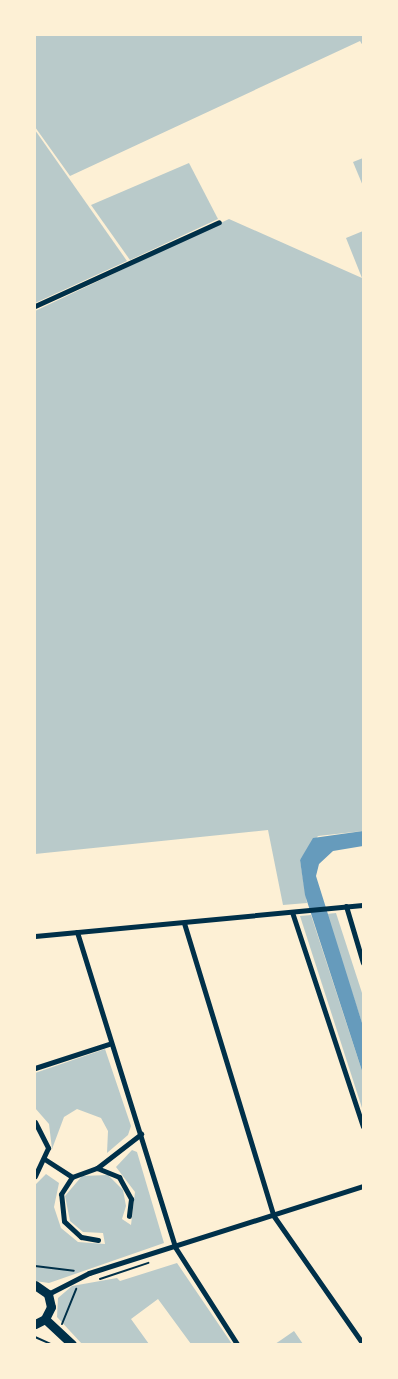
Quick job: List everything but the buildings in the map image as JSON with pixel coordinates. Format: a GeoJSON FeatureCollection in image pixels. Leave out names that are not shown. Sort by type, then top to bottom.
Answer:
{"type":"FeatureCollection","features":[{"type":"Feature","properties":{"kind":"main road"},"geometry":{"type":"LineString","coordinates":[[35,1285],[48,1294],[51,1307],[45,1319],[35,1324]]}},
{"type":"Feature","properties":{"kind":"main road"},"geometry":{"type":"LineString","coordinates":[[45,1319],[72,1344]]}},
{"type":"Feature","properties":{"kind":"street"},"geometry":{"type":"LineString","coordinates":[[35,306],[219,222]]}},
{"type":"Feature","properties":{"kind":"street"},"geometry":{"type":"LineString","coordinates":[[35,936],[363,905]]}},
{"type":"Feature","properties":{"kind":"street"},"geometry":{"type":"LineString","coordinates":[[346,906],[363,963]]}},
{"type":"Feature","properties":{"kind":"street"},"geometry":{"type":"LineString","coordinates":[[292,912],[363,1127]]}},
{"type":"Feature","properties":{"kind":"street"},"geometry":{"type":"LineString","coordinates":[[184,923],[273,1215],[363,1344]]}},
{"type":"Feature","properties":{"kind":"street"},"geometry":{"type":"LineString","coordinates":[[77,932],[109,1044],[141,1134],[174,1247],[237,1344]]}},
{"type":"Feature","properties":{"kind":"street"},"geometry":{"type":"LineString","coordinates":[[35,1068],[109,1044]]}},
{"type":"Feature","properties":{"kind":"street"},"geometry":{"type":"LineString","coordinates":[[35,1122],[46,1136],[46,1160],[35,1176]]}},
{"type":"Feature","properties":{"kind":"street"},"geometry":{"type":"LineString","coordinates":[[98,1240],[82,1237],[64,1221],[61,1194],[72,1177],[97,1168],[141,1134]]}},
{"type":"Feature","properties":{"kind":"street"},"geometry":{"type":"LineString","coordinates":[[46,1160],[72,1177]]}},
{"type":"Feature","properties":{"kind":"street"},"geometry":{"type":"LineString","coordinates":[[97,1168],[124,1183],[131,1199],[129,1216]]}},
{"type":"Feature","properties":{"kind":"street"},"geometry":{"type":"LineString","coordinates":[[48,1294],[89,1273],[363,1186]]}},
{"type":"Feature","properties":{"kind":"path"},"geometry":{"type":"LineString","coordinates":[[94,1279],[116,1277],[152,1261]]}},
{"type":"Feature","properties":{"kind":"path"},"geometry":{"type":"LineString","coordinates":[[35,1266],[89,1273]]}},
{"type":"Feature","properties":{"kind":"path"},"geometry":{"type":"LineString","coordinates":[[46,1339],[56,1329],[79,1287]]}},
{"type":"Feature","properties":{"kind":"path"},"geometry":{"type":"LineString","coordinates":[[35,1336],[46,1339],[51,1344]]}},
{"type":"Feature","properties":{"kind":"shaded area"},"geometry":{"type":"Polygon","coordinates":[[[35,35],[363,35],[363,46],[360,41],[70,176],[35,127],[35,35]]]}},
{"type":"Feature","properties":{"kind":"shaded area"},"geometry":{"type":"Polygon","coordinates":[[[35,130],[127,261],[35,303],[35,130]]]}},
{"type":"Feature","properties":{"kind":"shaded area"},"geometry":{"type":"Polygon","coordinates":[[[363,158],[363,186],[353,162],[363,158]]]}},
{"type":"Feature","properties":{"kind":"shaded area"},"geometry":{"type":"Polygon","coordinates":[[[189,163],[218,219],[130,260],[91,205],[189,163]]]}},
{"type":"Feature","properties":{"kind":"shaded area"},"geometry":{"type":"Polygon","coordinates":[[[229,219],[362,278],[346,238],[363,231],[363,831],[318,836],[300,860],[307,903],[283,905],[268,830],[35,854],[35,311],[229,219]]]}},
{"type":"Feature","properties":{"kind":"shaded area"},"geometry":{"type":"Polygon","coordinates":[[[336,913],[363,996],[363,1026],[326,914],[336,913]]]}},
{"type":"Feature","properties":{"kind":"shaded area"},"geometry":{"type":"Polygon","coordinates":[[[311,915],[363,1074],[363,1111],[300,916],[311,915]]]}},
{"type":"Feature","properties":{"kind":"shaded area"},"geometry":{"type":"Polygon","coordinates":[[[105,1049],[131,1126],[128,1135],[107,1153],[108,1131],[101,1118],[77,1109],[64,1117],[52,1149],[49,1124],[35,1108],[35,1073],[105,1049]]]}},
{"type":"Feature","properties":{"kind":"shaded area"},"geometry":{"type":"Polygon","coordinates":[[[132,1150],[137,1152],[164,1243],[49,1283],[35,1281],[35,1185],[46,1174],[59,1183],[54,1207],[61,1228],[78,1242],[105,1244],[103,1233],[83,1232],[70,1221],[65,1196],[82,1176],[108,1175],[123,1190],[126,1206],[122,1219],[131,1225],[135,1192],[116,1167],[132,1150]]]}},
{"type":"Feature","properties":{"kind":"shaded area"},"geometry":{"type":"Polygon","coordinates":[[[177,1263],[232,1344],[191,1344],[158,1299],[131,1319],[149,1344],[82,1344],[57,1317],[58,1298],[72,1286],[117,1278],[120,1281],[177,1263]]]}},
{"type":"Feature","properties":{"kind":"shaded area"},"geometry":{"type":"Polygon","coordinates":[[[294,1331],[303,1344],[275,1344],[281,1340],[294,1331]]]}},
{"type":"Feature","properties":{"kind":"water"},"geometry":{"type":"Polygon","coordinates":[[[363,831],[363,846],[333,851],[319,864],[316,876],[363,1026],[363,1074],[305,895],[300,860],[313,838],[363,831]]]}}]}
